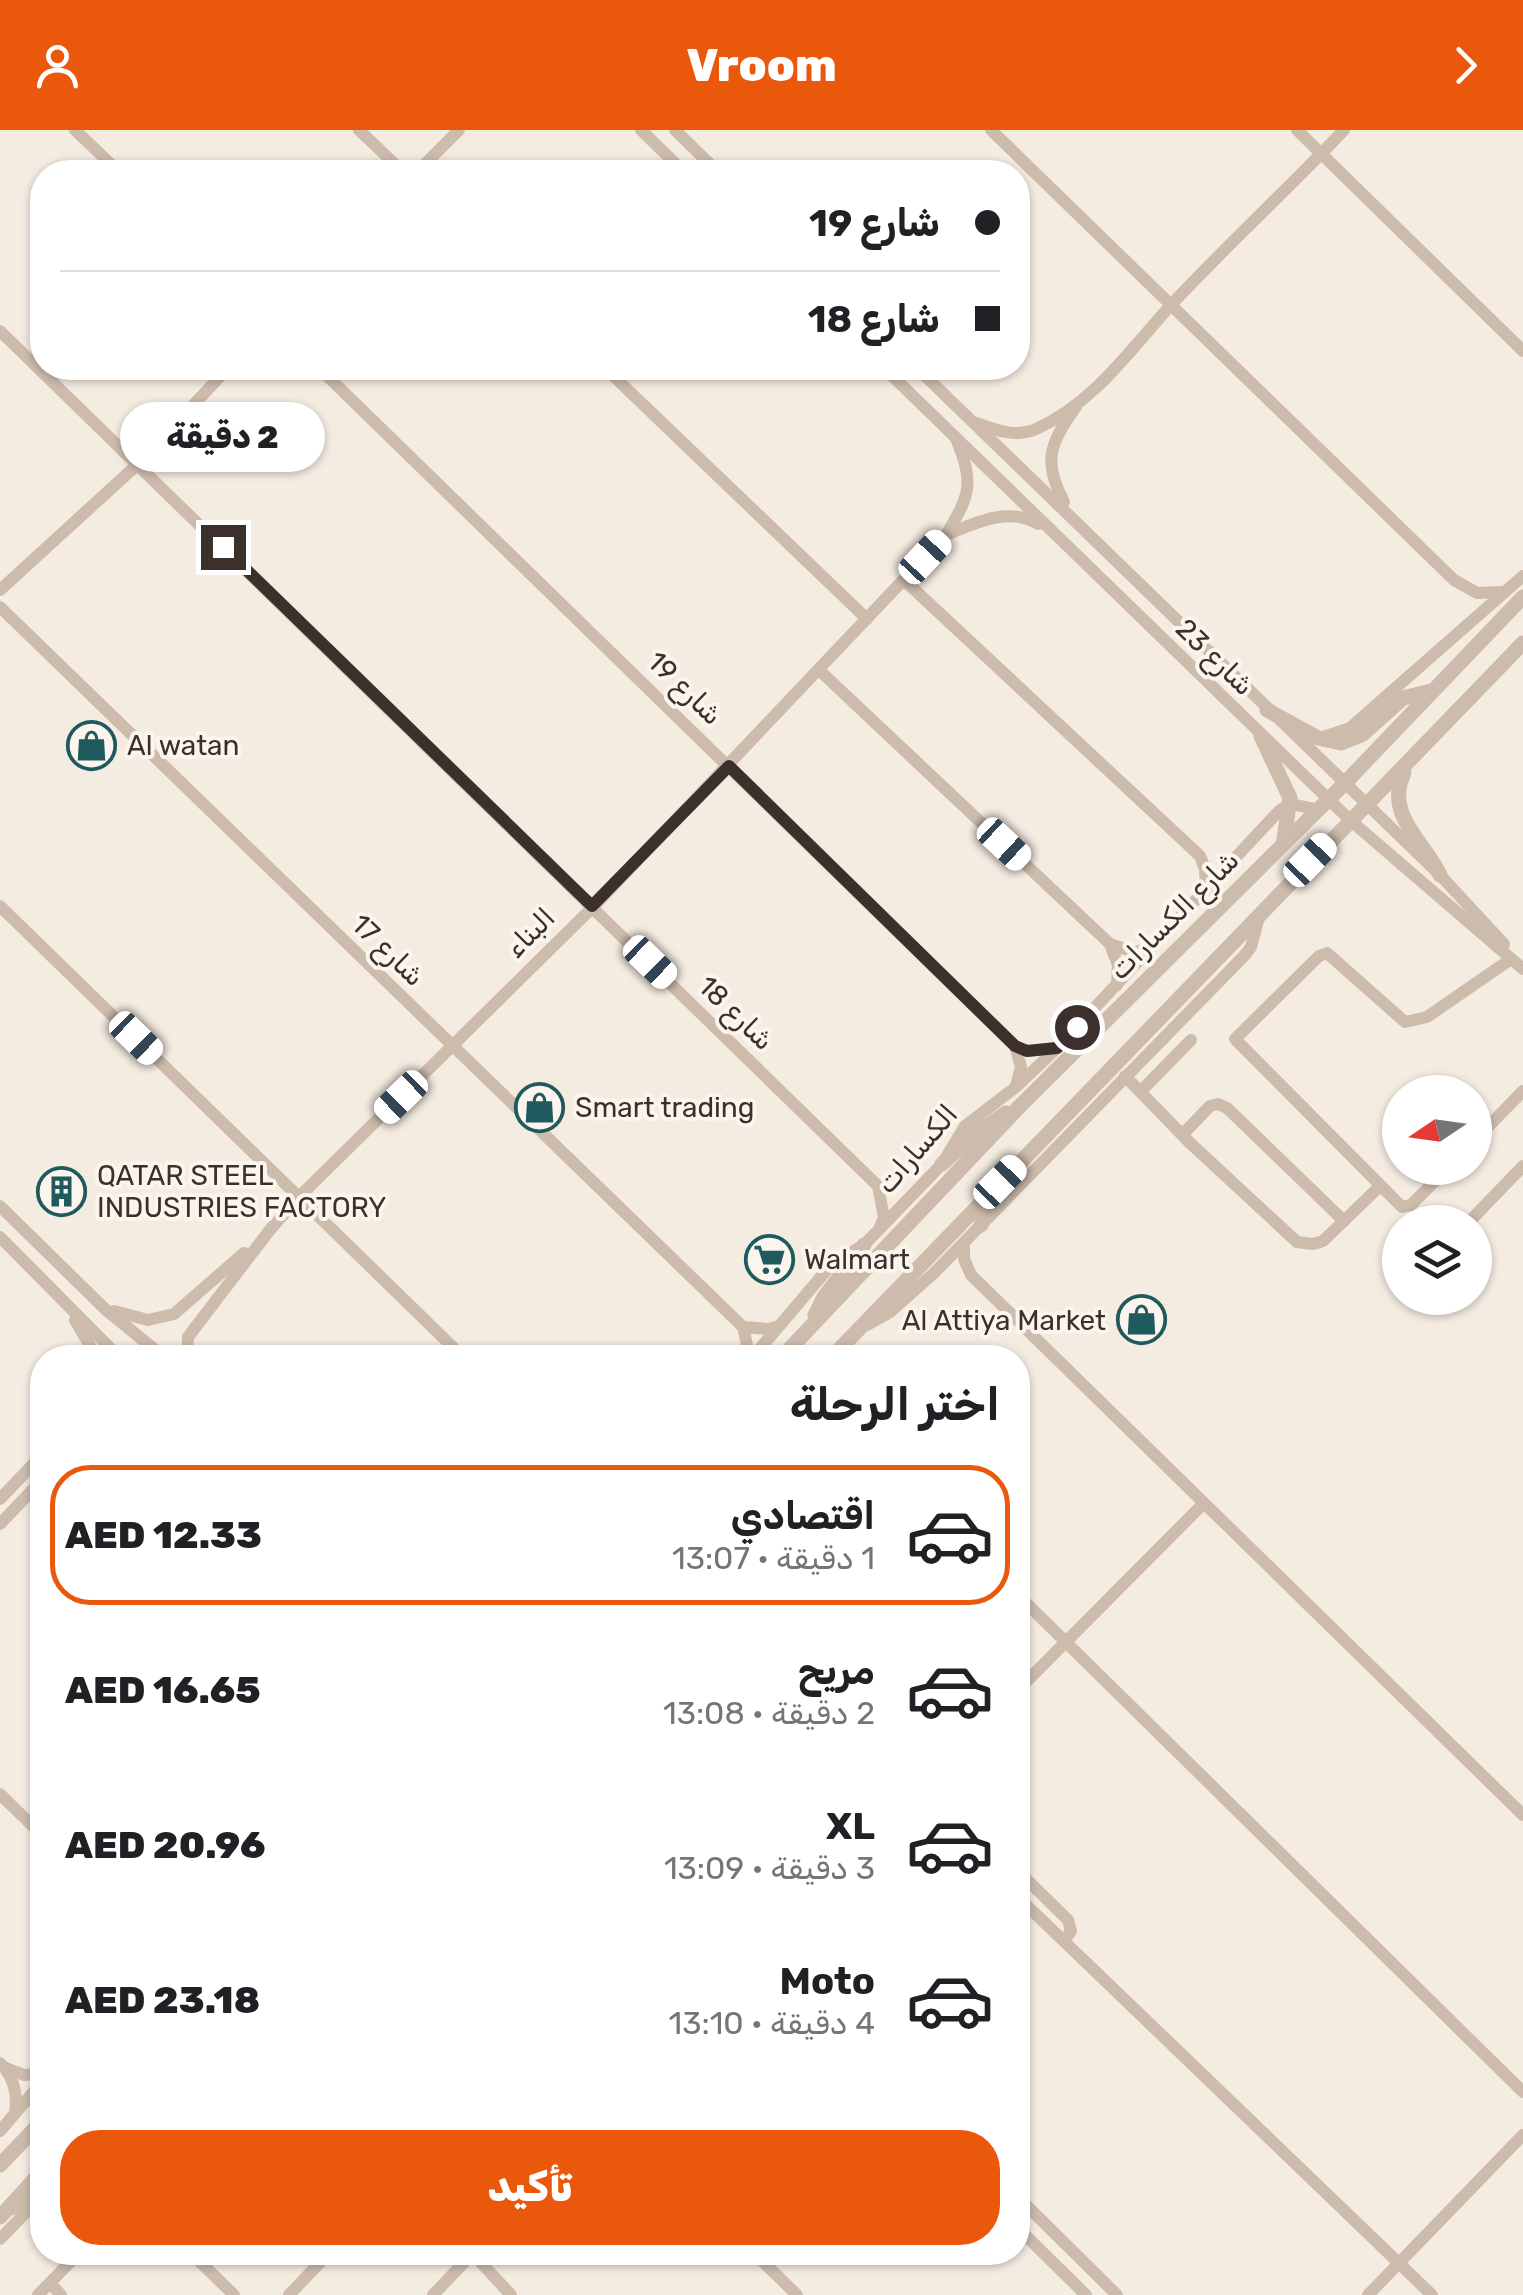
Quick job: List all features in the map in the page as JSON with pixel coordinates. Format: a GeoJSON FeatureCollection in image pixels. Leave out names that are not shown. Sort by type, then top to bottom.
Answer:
{"type":"FeatureCollection","features":[{"type":"Feature","properties":{"kind":"street"},"geometry":{"type":"LineString","coordinates":[[75,130],[106,160]]}},
{"type":"Feature","properties":{"kind":"street"},"geometry":{"type":"LineString","coordinates":[[359,130],[390,160]]}},
{"type":"Feature","properties":{"kind":"street"},"geometry":{"type":"LineString","coordinates":[[429,160],[459,130]]}},
{"type":"Feature","properties":{"kind":"street"},"geometry":{"type":"LineString","coordinates":[[641,130],[672,160]]}},
{"type":"Feature","properties":{"kind":"street"},"geometry":{"type":"LineString","coordinates":[[675,130],[706,160]]}},
{"type":"Feature","properties":{"kind":"street"},"geometry":{"type":"LineString","coordinates":[[991,130],[1022,160]]}},
{"type":"Feature","properties":{"kind":"street"},"geometry":{"type":"LineString","coordinates":[[1297,130],[1523,351]]}},
{"type":"Feature","properties":{"kind":"street"},"geometry":{"type":"LineString","coordinates":[[1070,513],[1051,474],[1050,454],[1061,428],[1170,306],[1344,130]]}},
{"type":"Feature","properties":{"kind":"street"},"geometry":{"type":"LineString","coordinates":[[1030,168],[1454,580],[1477,593],[1503,592]]}},
{"type":"Feature","properties":{"kind":"street","name":"شارع 18"},"geometry":{"type":"LineString","coordinates":[[0,331],[30,360]]}},
{"type":"Feature","properties":{"kind":"street","name":"شارع 18"},"geometry":{"type":"LineString","coordinates":[[51,380],[878,1186]]}},
{"type":"Feature","properties":{"kind":"street"},"geometry":{"type":"LineString","coordinates":[[0,590],[138,464],[217,380]]}},
{"type":"Feature","properties":{"kind":"street","name":"شارع 19"},"geometry":{"type":"LineString","coordinates":[[331,380],[1015,1046]]}},
{"type":"Feature","properties":{"kind":"street"},"geometry":{"type":"LineString","coordinates":[[618,380],[867,619]]}},
{"type":"Feature","properties":{"kind":"street","name":"شارع 23"},"geometry":{"type":"LineString","coordinates":[[896,380],[1260,736],[1321,804],[1350,820],[1519,964]]}},
{"type":"Feature","properties":{"kind":"street","name":"شارع 23"},"geometry":{"type":"LineString","coordinates":[[929,380],[1440,875],[1519,964]]}},
{"type":"Feature","properties":{"kind":"street"},"geometry":{"type":"LineString","coordinates":[[973,422],[1009,433],[1025,432],[1082,400]]}},
{"type":"Feature","properties":{"kind":"street","name":"البناء"},"geometry":{"type":"LineString","coordinates":[[188,1345],[188,1337],[299,1197],[729,766],[946,535],[964,506],[970,485],[956,438]]}},
{"type":"Feature","properties":{"kind":"street","name":"البناء"},"geometry":{"type":"LineString","coordinates":[[946,535],[984,520],[1011,516],[1026,517],[1052,532]]}},
{"type":"Feature","properties":{"kind":"street"},"geometry":{"type":"LineString","coordinates":[[1318,738],[1350,728],[1523,576]]}},
{"type":"Feature","properties":{"kind":"street"},"geometry":{"type":"LineString","coordinates":[[904,580],[1200,856],[1206,890]]}},
{"type":"Feature","properties":{"kind":"street","name":"شارع الكسارات"},"geometry":{"type":"LineString","coordinates":[[793,1345],[1019,1107],[1344,784],[1523,598]]}},
{"type":"Feature","properties":{"kind":"street","name":"شارع 17"},"geometry":{"type":"LineString","coordinates":[[0,607],[742,1327]]}},
{"type":"Feature","properties":{"kind":"street","name":"شارع الكسارات"},"geometry":{"type":"LineString","coordinates":[[843,1345],[1260,910],[1523,643]]}},
{"type":"Feature","properties":{"kind":"street"},"geometry":{"type":"LineString","coordinates":[[819,670],[1110,944],[1134,952],[1154,946]]}},
{"type":"Feature","properties":{"kind":"street"},"geometry":{"type":"LineString","coordinates":[[1267,710],[1328,743],[1348,742],[1363,734],[1403,698],[1434,690]]}},
{"type":"Feature","properties":{"kind":"street"},"geometry":{"type":"LineString","coordinates":[[1260,736],[1291,804],[1284,841]]}},
{"type":"Feature","properties":{"kind":"street"},"geometry":{"type":"LineString","coordinates":[[1415,755],[1398,787],[1398,808],[1440,875]]}},
{"type":"Feature","properties":{"kind":"street"},"geometry":{"type":"LineString","coordinates":[[1291,804],[1321,804]]}},
{"type":"Feature","properties":{"kind":"street","name":"الكسارات"},"geometry":{"type":"LineString","coordinates":[[762,1345],[831,1265],[864,1245],[942,1164],[965,1126],[1016,1087],[1057,1048],[1280,810],[1291,804]]}},
{"type":"Feature","properties":{"kind":"street"},"geometry":{"type":"LineString","coordinates":[[0,906],[451,1345]]}},
{"type":"Feature","properties":{"kind":"street"},"geometry":{"type":"LineString","coordinates":[[856,1331],[890,1312],[934,1274],[1251,947],[1260,910]]}},
{"type":"Feature","properties":{"kind":"street"},"geometry":{"type":"LineString","coordinates":[[1110,944],[1118,965],[1117,985]]}},
{"type":"Feature","properties":{"kind":"street"},"geometry":{"type":"LineString","coordinates":[[1431,1185],[1411,1205],[1402,1207],[1235,1039],[1320,956],[1328,953],[1405,1022],[1427,1017],[1519,964]]}},
{"type":"Feature","properties":{"kind":"street"},"geometry":{"type":"LineString","coordinates":[[1142,1090],[1191,1040]]}},
{"type":"Feature","properties":{"kind":"street"},"geometry":{"type":"LineString","coordinates":[[1015,1046],[1027,1051],[1057,1048]]}},
{"type":"Feature","properties":{"kind":"street"},"geometry":{"type":"LineString","coordinates":[[1015,1046],[1022,1067],[1016,1087]]}},
{"type":"Feature","properties":{"kind":"street"},"geometry":{"type":"LineString","coordinates":[[1125,1076],[1297,1242],[1314,1244],[1322,1240],[1380,1186]]}},
{"type":"Feature","properties":{"kind":"street"},"geometry":{"type":"LineString","coordinates":[[1492,1123],[1523,1091]]}},
{"type":"Feature","properties":{"kind":"street"},"geometry":{"type":"LineString","coordinates":[[1183,1134],[1210,1106],[1228,1108],[1344,1221]]}},
{"type":"Feature","properties":{"kind":"street"},"geometry":{"type":"LineString","coordinates":[[942,1164],[994,1120],[1019,1107]]}},
{"type":"Feature","properties":{"kind":"street"},"geometry":{"type":"LineString","coordinates":[[1485,1205],[1523,1166]]}},
{"type":"Feature","properties":{"kind":"street"},"geometry":{"type":"LineString","coordinates":[[981,1225],[1000,1182]]}},
{"type":"Feature","properties":{"kind":"street"},"geometry":{"type":"LineString","coordinates":[[878,1186],[888,1190],[916,1188]]}},
{"type":"Feature","properties":{"kind":"street"},"geometry":{"type":"LineString","coordinates":[[878,1186],[884,1218],[880,1227]]}},
{"type":"Feature","properties":{"kind":"street"},"geometry":{"type":"LineString","coordinates":[[0,1206],[105,1309],[149,1345]]}},
{"type":"Feature","properties":{"kind":"street","name":"البناء"},"geometry":{"type":"LineString","coordinates":[[105,1309],[148,1320],[174,1314],[269,1232]]}},
{"type":"Feature","properties":{"kind":"street"},"geometry":{"type":"LineString","coordinates":[[0,1237],[107,1345]]}},
{"type":"Feature","properties":{"kind":"street"},"geometry":{"type":"LineString","coordinates":[[964,1243],[964,1260],[971,1275],[1523,1815]]}},
{"type":"Feature","properties":{"kind":"street"},"geometry":{"type":"LineString","coordinates":[[807,1331],[824,1297],[864,1245]]}},
{"type":"Feature","properties":{"kind":"street"},"geometry":{"type":"LineString","coordinates":[[934,1274],[954,1271],[971,1275]]}},
{"type":"Feature","properties":{"kind":"street"},"geometry":{"type":"LineString","coordinates":[[60,1297],[89,1345]]}},
{"type":"Feature","properties":{"kind":"street"},"geometry":{"type":"LineString","coordinates":[[747,1345],[742,1327],[779,1326]]}},
{"type":"Feature","properties":{"kind":"street"},"geometry":{"type":"LineString","coordinates":[[3,1494],[30,1467]]}},
{"type":"Feature","properties":{"kind":"street"},"geometry":{"type":"LineString","coordinates":[[0,1524],[30,1493]]}},
{"type":"Feature","properties":{"kind":"street"},"geometry":{"type":"LineString","coordinates":[[1030,1677],[1202,1504]]}},
{"type":"Feature","properties":{"kind":"street"},"geometry":{"type":"LineString","coordinates":[[1030,1608],[1523,2092]]}},
{"type":"Feature","properties":{"kind":"street"},"geometry":{"type":"LineString","coordinates":[[0,1794],[30,1824]]}},
{"type":"Feature","properties":{"kind":"street"},"geometry":{"type":"LineString","coordinates":[[1030,1882],[1068,1920],[1071,1931],[1064,1941]]}},
{"type":"Feature","properties":{"kind":"street"},"geometry":{"type":"LineString","coordinates":[[1030,1908],[1432,2295]]}},
{"type":"Feature","properties":{"kind":"street"},"geometry":{"type":"LineString","coordinates":[[3,2065],[30,2075]]}},
{"type":"Feature","properties":{"kind":"street"},"geometry":{"type":"LineString","coordinates":[[3,2065],[18,2097],[15,2115]]}},
{"type":"Feature","properties":{"kind":"street"},"geometry":{"type":"LineString","coordinates":[[0,2131],[30,2097]]}},
{"type":"Feature","properties":{"kind":"street"},"geometry":{"type":"LineString","coordinates":[[0,2164],[30,2133]]}},
{"type":"Feature","properties":{"kind":"street"},"geometry":{"type":"LineString","coordinates":[[1368,2295],[1523,2135]]}},
{"type":"Feature","properties":{"kind":"street"},"geometry":{"type":"LineString","coordinates":[[4,2213],[30,2184]]}},
{"type":"Feature","properties":{"kind":"street"},"geometry":{"type":"LineString","coordinates":[[4,2213],[30,2201]]}},
{"type":"Feature","properties":{"kind":"street"},"geometry":{"type":"LineString","coordinates":[[0,2239],[30,2208]]}},
{"type":"Feature","properties":{"kind":"street"},"geometry":{"type":"LineString","coordinates":[[1030,2209],[1117,2295]]}},
{"type":"Feature","properties":{"kind":"street"},"geometry":{"type":"LineString","coordinates":[[1030,2240],[1086,2295]]}},
{"type":"Feature","properties":{"kind":"street"},"geometry":{"type":"LineString","coordinates":[[38,2295],[67,2265]]}},
{"type":"Feature","properties":{"kind":"street"},"geometry":{"type":"LineString","coordinates":[[203,2265],[234,2295]]}},
{"type":"Feature","properties":{"kind":"street"},"geometry":{"type":"LineString","coordinates":[[289,2295],[318,2265]]}},
{"type":"Feature","properties":{"kind":"street"},"geometry":{"type":"LineString","coordinates":[[432,2295],[462,2265]]}},
{"type":"Feature","properties":{"kind":"street"},"geometry":{"type":"LineString","coordinates":[[485,2265],[511,2295]]}},
{"type":"Feature","properties":{"kind":"street"},"geometry":{"type":"LineString","coordinates":[[766,2265],[797,2295]]}},
{"type":"Feature","properties":{"kind":"street"},"geometry":{"type":"LineString","coordinates":[[50,2283],[61,2295]]}},
{"type":"Feature","properties":{"kind":"place","name":"Al watan"},"geometry":{"type":"Point","coordinates":[92,745]}},
{"type":"Feature","properties":{"kind":"place","name":"Smart trading"},"geometry":{"type":"Point","coordinates":[540,1107]}},
{"type":"Feature","properties":{"kind":"place","name":"QATAR STEEL INDUSTRIES FACTORY"},"geometry":{"type":"Point","coordinates":[62,1191]}},
{"type":"Feature","properties":{"kind":"place","name":"Walmart"},"geometry":{"type":"Point","coordinates":[769,1259]}},
{"type":"Feature","properties":{"kind":"place","name":"Al Attiya Market"},"geometry":{"type":"Point","coordinates":[1141,1320]}},
{"type":"Feature","properties":{"kind":"route"},"geometry":{"type":"LineString","coordinates":[[223,547],[592,906],[729,766],[1015,1046],[1027,1051],[1057,1048],[1077,1027]]}}]}
